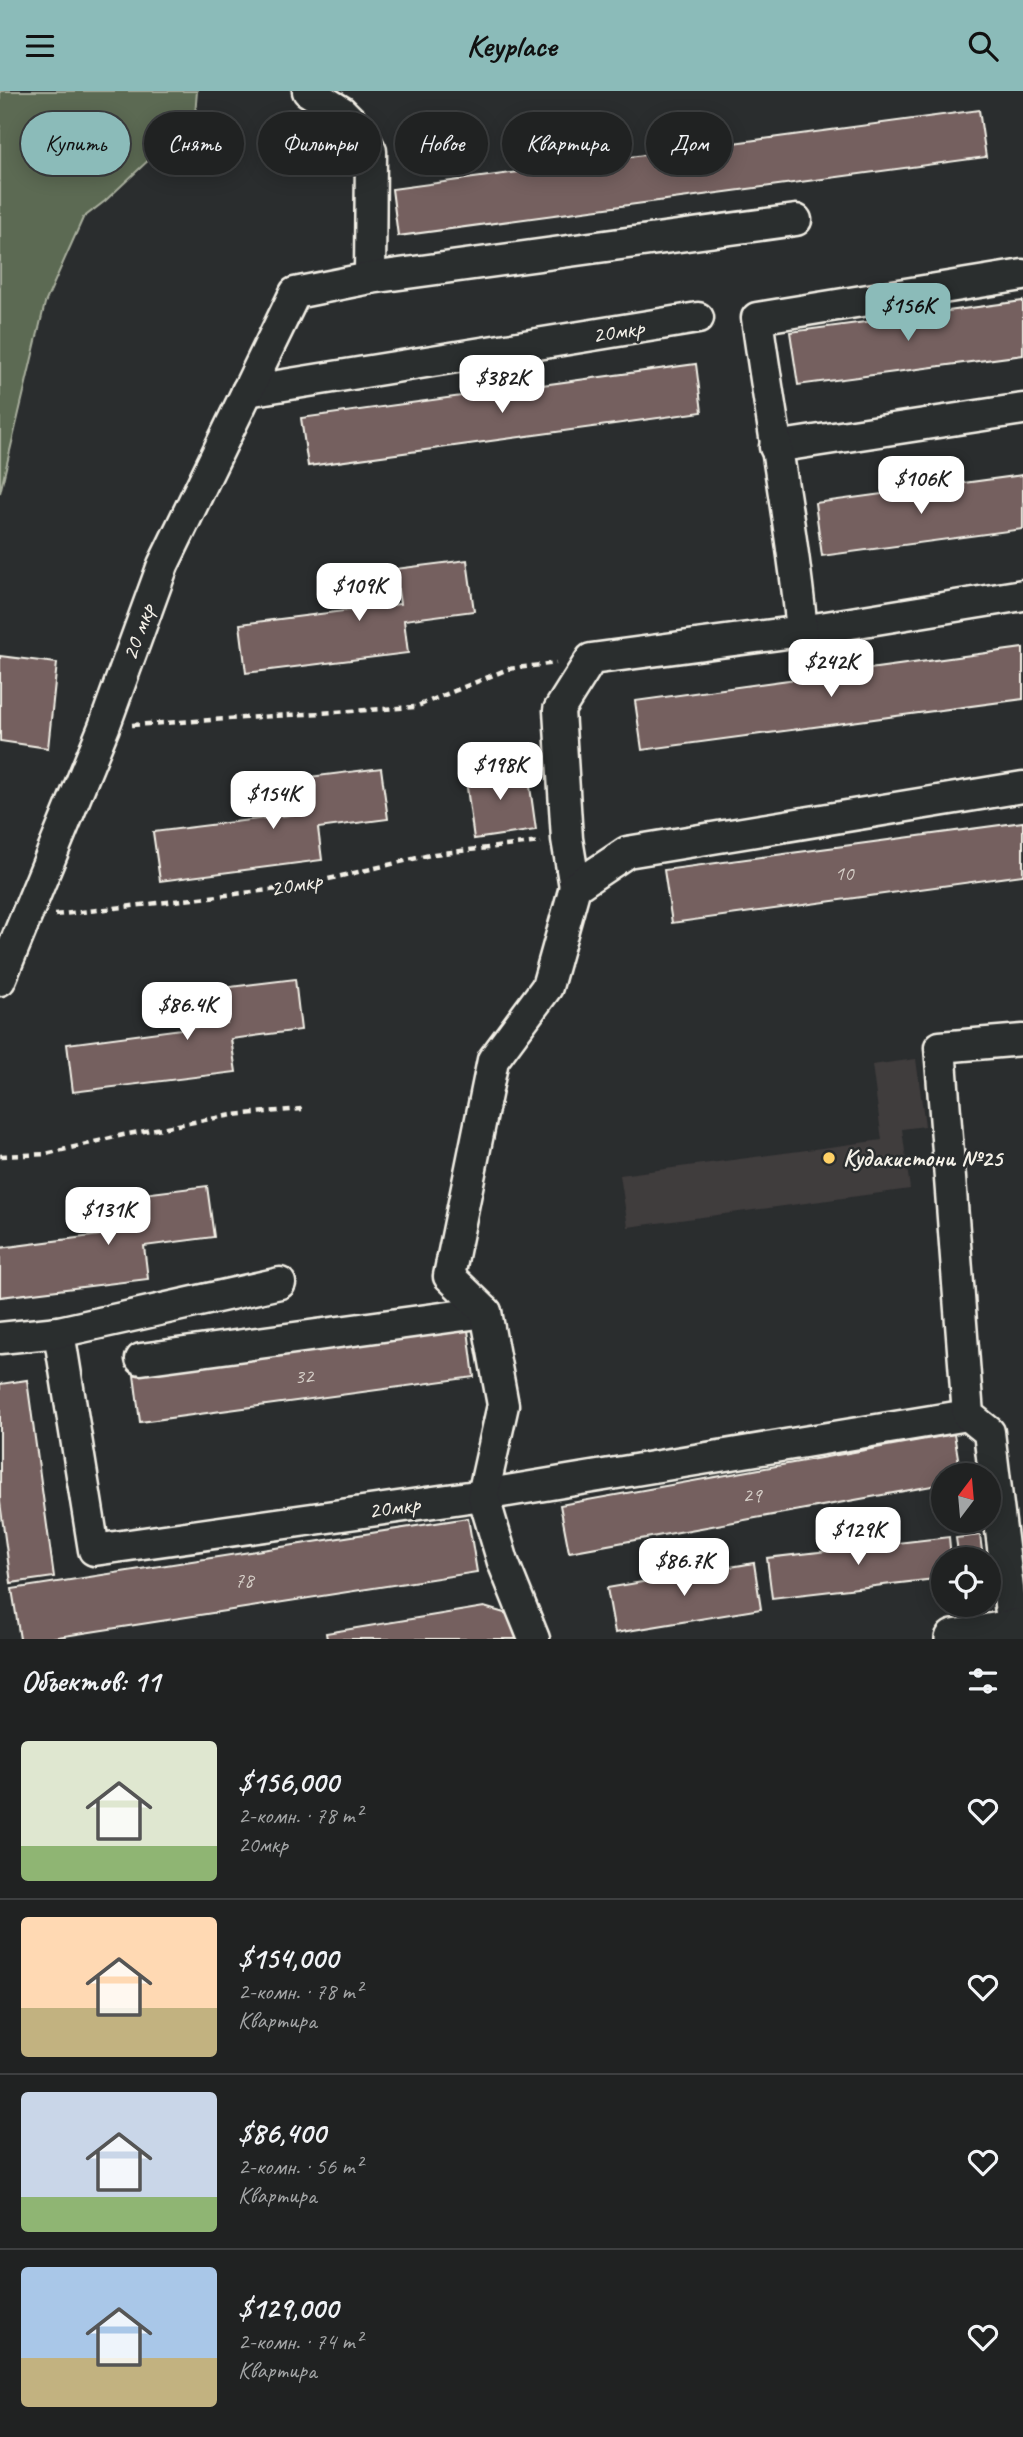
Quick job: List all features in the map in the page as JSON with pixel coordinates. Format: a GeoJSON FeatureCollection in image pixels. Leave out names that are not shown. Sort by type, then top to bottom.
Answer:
{"type":"FeatureCollection","features":[{"type":"Feature","properties":{"kind":"main road"},"geometry":{"type":"LineString","coordinates":[[954,1639],[1018,1628]]}},
{"type":"Feature","properties":{"kind":"street"},"geometry":{"type":"LineString","coordinates":[[308,91],[342,113],[359,129],[371,151],[370,278],[796,220]]}},
{"type":"Feature","properties":{"kind":"street"},"geometry":{"type":"LineString","coordinates":[[802,631],[795,558],[775,447],[757,318],[1023,275]]}},
{"type":"Feature","properties":{"kind":"street","name":"20 мкр"},"geometry":{"type":"LineString","coordinates":[[0,980],[23,918],[104,727],[163,565],[295,293],[370,278]]}},
{"type":"Feature","properties":{"kind":"street","name":"20мкр"},"geometry":{"type":"LineString","coordinates":[[247,391],[698,319]]}},
{"type":"Feature","properties":{"kind":"street"},"geometry":{"type":"LineString","coordinates":[[775,447],[1023,409]]}},
{"type":"Feature","properties":{"kind":"street"},"geometry":{"type":"LineString","coordinates":[[534,1639],[503,1562],[483,1495],[503,1405],[486,1312],[449,1276],[493,1060],[547,987],[575,887],[567,839],[559,710],[591,659],[802,631],[1023,595]]}},
{"type":"Feature","properties":{"kind":"street"},"geometry":{"type":"LineString","coordinates":[[575,887],[627,852],[1023,787]]}},
{"type":"Feature","properties":{"kind":"street"},"geometry":{"type":"LineString","coordinates":[[1018,1628],[989,1433],[968,1415],[940,1047],[1023,1039]]}},
{"type":"Feature","properties":{"kind":"street"},"geometry":{"type":"LineString","coordinates":[[0,1338],[59,1332],[280,1283]]}},
{"type":"Feature","properties":{"kind":"street"},"geometry":{"type":"LineString","coordinates":[[141,1359],[486,1312]]}},
{"type":"Feature","properties":{"kind":"street","name":"20мкр"},"geometry":{"type":"LineString","coordinates":[[59,1332],[94,1550],[483,1495],[968,1415]]}},
{"type":"Feature","properties":{"kind":"path"},"geometry":{"type":"LineString","coordinates":[[104,727],[415,707],[508,669],[591,659]]}},
{"type":"Feature","properties":{"kind":"path","name":"20мкр"},"geometry":{"type":"LineString","coordinates":[[23,918],[295,887],[434,854],[567,839]]}},
{"type":"Feature","properties":{"kind":"path"},"geometry":{"type":"LineString","coordinates":[[0,1156],[46,1154],[232,1115],[302,1109]]}},
{"type":"Feature","properties":{"kind":"shaded area","name":"Кудакистони №25"},"geometry":{"type":"Polygon","coordinates":[[[916,1059],[925,1126],[902,1129],[910,1189],[628,1227],[620,1175],[882,1140],[872,1065],[916,1059]]]}},
{"type":"Feature","properties":{"kind":"green space"},"geometry":{"type":"Polygon","coordinates":[[[0,91],[197,91],[195,112],[144,112],[144,164],[83,218],[45,303],[0,493],[0,91]]]}},
{"type":"Feature","properties":{"kind":"building"},"geometry":{"type":"Polygon","coordinates":[[[979,110],[986,157],[398,236],[392,189],[502,174],[632,175],[632,157],[646,155],[646,175],[732,175],[732,143],[979,110]]]}},
{"type":"Feature","properties":{"kind":"building"},"geometry":{"type":"Polygon","coordinates":[[[1023,301],[1023,355],[798,385],[790,332],[1023,301]]]}},
{"type":"Feature","properties":{"kind":"building"},"geometry":{"type":"Polygon","coordinates":[[[696,364],[702,412],[308,466],[301,418],[696,364]]]}},
{"type":"Feature","properties":{"kind":"building"},"geometry":{"type":"Polygon","coordinates":[[[1023,475],[1023,529],[822,556],[815,503],[1023,475]]]}},
{"type":"Feature","properties":{"kind":"building"},"geometry":{"type":"Polygon","coordinates":[[[467,560],[474,611],[404,620],[408,653],[246,673],[240,624],[400,604],[395,569],[467,560]]]}},
{"type":"Feature","properties":{"kind":"building"},"geometry":{"type":"Polygon","coordinates":[[[1023,648],[1023,699],[642,750],[635,701],[1023,648]]]}},
{"type":"Feature","properties":{"kind":"building"},"geometry":{"type":"Polygon","coordinates":[[[0,656],[57,663],[48,748],[0,741],[0,656]]]}},
{"type":"Feature","properties":{"kind":"building"},"geometry":{"type":"Polygon","coordinates":[[[527,765],[536,830],[474,839],[465,773],[527,765]]]}},
{"type":"Feature","properties":{"kind":"building"},"geometry":{"type":"Polygon","coordinates":[[[381,768],[388,819],[318,828],[322,860],[160,881],[153,832],[314,812],[309,777],[381,768]]]}},
{"type":"Feature","properties":{"kind":"building"},"geometry":{"type":"Polygon","coordinates":[[[1023,822],[1023,875],[672,923],[664,870],[1023,822]]]}},
{"type":"Feature","properties":{"kind":"building"},"geometry":{"type":"Polygon","coordinates":[[[295,979],[301,1030],[231,1039],[236,1072],[73,1092],[67,1044],[227,1023],[222,988],[295,979]]]}},
{"type":"Feature","properties":{"kind":"building"},"geometry":{"type":"Polygon","coordinates":[[[207,1186],[214,1237],[144,1246],[148,1279],[0,1297],[0,1248],[139,1230],[135,1195],[207,1186]]]}},
{"type":"Feature","properties":{"kind":"building"},"geometry":{"type":"Polygon","coordinates":[[[468,1330],[474,1377],[140,1422],[134,1375],[468,1330]]]}},
{"type":"Feature","properties":{"kind":"building"},"geometry":{"type":"Polygon","coordinates":[[[27,1380],[54,1577],[11,1583],[0,1502],[0,1384],[27,1380]]]}},
{"type":"Feature","properties":{"kind":"building"},"geometry":{"type":"Polygon","coordinates":[[[954,1434],[959,1463],[931,1463],[931,1486],[569,1552],[560,1505],[954,1434]]]}},
{"type":"Feature","properties":{"kind":"building"},"geometry":{"type":"Polygon","coordinates":[[[468,1518],[477,1572],[45,1639],[20,1639],[12,1589],[468,1518]]]}},
{"type":"Feature","properties":{"kind":"building"},"geometry":{"type":"Polygon","coordinates":[[[980,1535],[982,1547],[957,1547],[956,1538],[980,1535]]]}},
{"type":"Feature","properties":{"kind":"building"},"geometry":{"type":"Polygon","coordinates":[[[949,1537],[950,1547],[931,1547],[931,1579],[772,1598],[767,1558],[949,1537]]]}},
{"type":"Feature","properties":{"kind":"building"},"geometry":{"type":"Polygon","coordinates":[[[754,1563],[761,1609],[615,1633],[607,1588],[754,1563]]]}},
{"type":"Feature","properties":{"kind":"building"},"geometry":{"type":"Polygon","coordinates":[[[484,1607],[518,1617],[532,1639],[327,1639],[326,1633],[484,1607]]]}},
{"type":"Feature","properties":{"kind":"place","name":"Кудакистони №25"},"geometry":{"type":"Point","coordinates":[829,1158]}}]}
